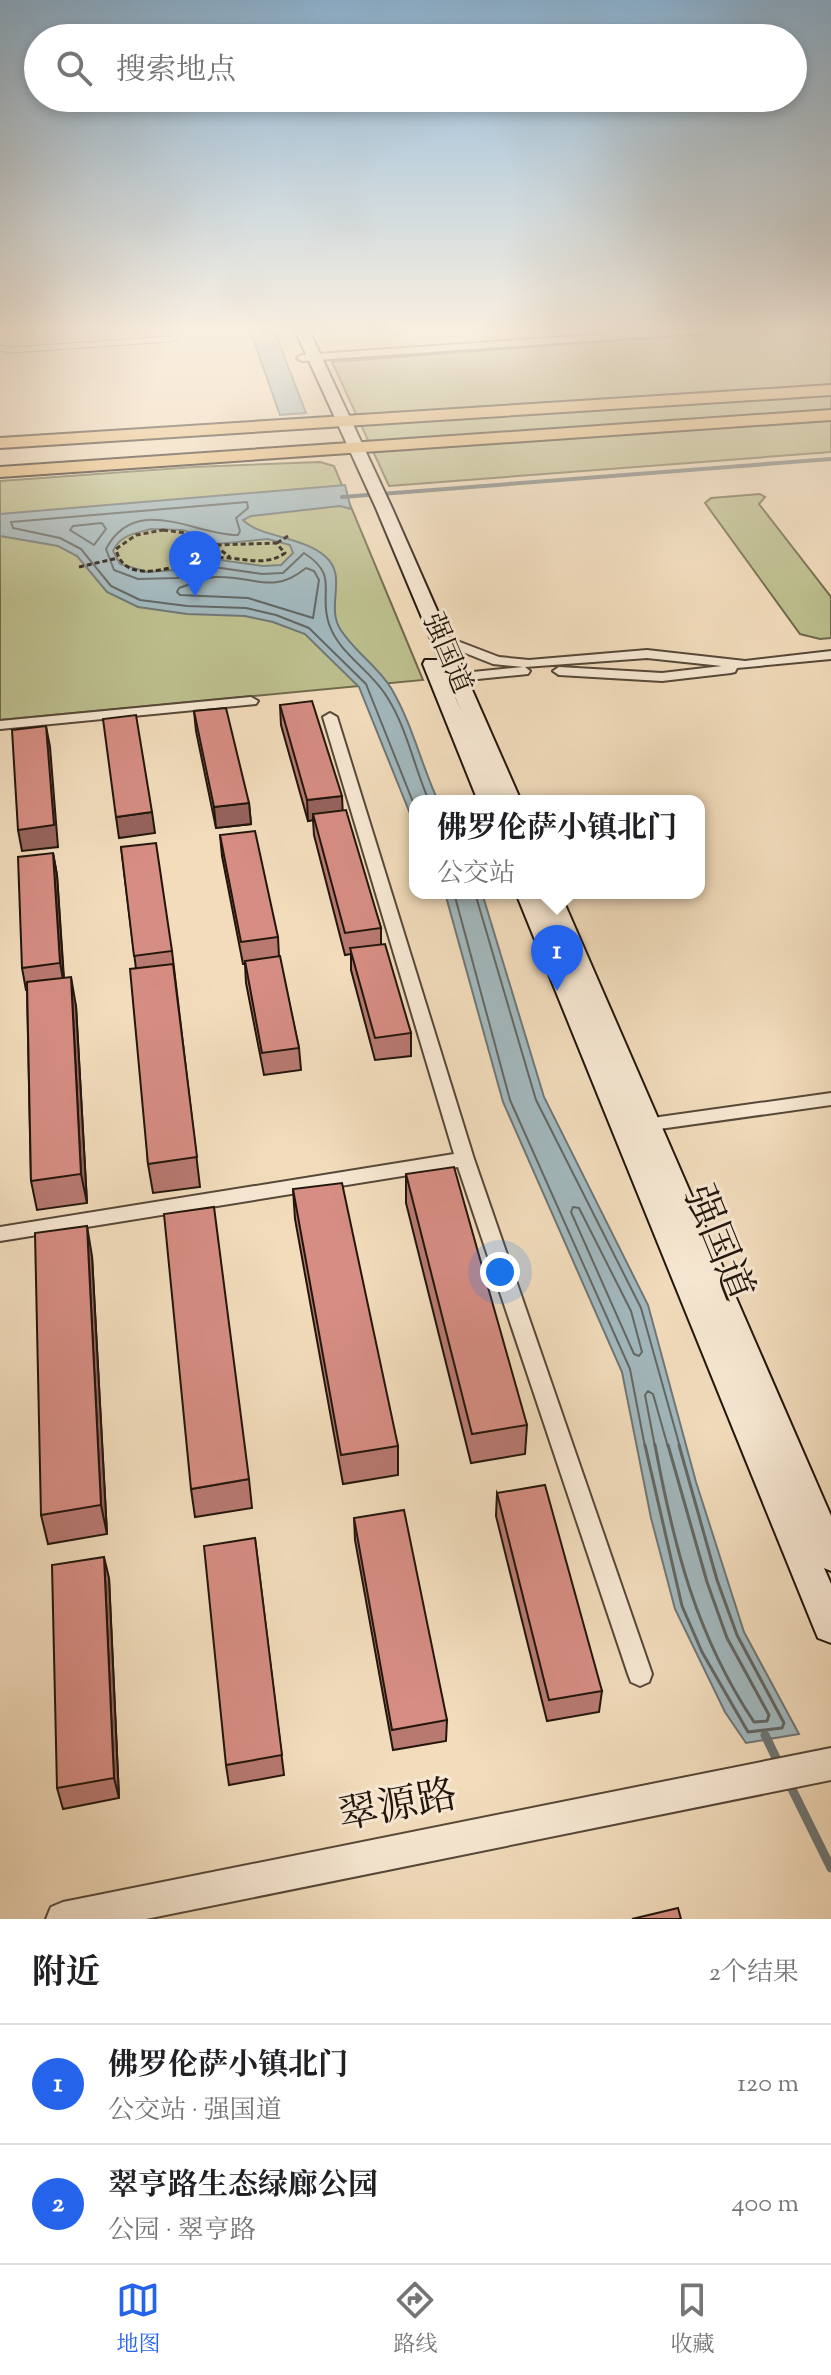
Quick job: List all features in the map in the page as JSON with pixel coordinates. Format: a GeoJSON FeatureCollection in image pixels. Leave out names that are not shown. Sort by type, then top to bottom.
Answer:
{"type":"FeatureCollection","features":[{"type":"Feature","properties":{"kind":"main road"},"geometry":{"type":"LineString","coordinates":[[0,443],[352,420]]}},
{"type":"Feature","properties":{"kind":"main road"},"geometry":{"type":"LineString","coordinates":[[0,472],[761,420]]}},
{"type":"Feature","properties":{"kind":"main road"},"geometry":{"type":"LineString","coordinates":[[329,421],[340,447],[363,479],[376,508]]}},
{"type":"Feature","properties":{"kind":"main road","name":"强国道"},"geometry":{"type":"LineString","coordinates":[[376,508],[439,638],[447,678],[507,795]]}},
{"type":"Feature","properties":{"kind":"main road","name":"强国道"},"geometry":{"type":"LineString","coordinates":[[376,508],[447,678],[487,795]]}},
{"type":"Feature","properties":{"kind":"main road","name":"强国道"},"geometry":{"type":"LineString","coordinates":[[530,899],[831,1555]]}},
{"type":"Feature","properties":{"kind":"main road","name":"强国道"},"geometry":{"type":"LineString","coordinates":[[551,899],[636,1126],[831,1626]]}},
{"type":"Feature","properties":{"kind":"street"},"geometry":{"type":"LineString","coordinates":[[439,638],[497,661],[529,664],[647,654],[745,665]]}},
{"type":"Feature","properties":{"kind":"street"},"geometry":{"type":"LineString","coordinates":[[447,678],[555,670],[662,677],[831,655]]}},
{"type":"Feature","properties":{"kind":"street"},"geometry":{"type":"LineString","coordinates":[[0,725],[251,701]]}},
{"type":"Feature","properties":{"kind":"street"},"geometry":{"type":"LineString","coordinates":[[330,717],[465,1159],[640,1674]]}},
{"type":"Feature","properties":{"kind":"street"},"geometry":{"type":"LineString","coordinates":[[636,1126],[831,1099]]}},
{"type":"Feature","properties":{"kind":"street"},"geometry":{"type":"LineString","coordinates":[[0,1234],[465,1159]]}},
{"type":"Feature","properties":{"kind":"street","name":"翠源路"},"geometry":{"type":"LineString","coordinates":[[63,1919],[822,1766]]}},
{"type":"Feature","properties":{"kind":"path"},"geometry":{"type":"LineString","coordinates":[[278,543],[285,553],[274,561],[204,559],[173,569],[150,571],[126,566],[118,558],[116,549],[120,544],[149,531],[179,532],[209,543],[231,546],[278,543],[288,536]]}},
{"type":"Feature","properties":{"kind":"path"},"geometry":{"type":"LineString","coordinates":[[209,543],[232,558]]}},
{"type":"Feature","properties":{"kind":"path"},"geometry":{"type":"LineString","coordinates":[[81,567],[118,558]]}},
{"type":"Feature","properties":{"kind":"green space"},"geometry":{"type":"Polygon","coordinates":[[[358,420],[831,420],[831,452],[389,486],[358,420]]]}},
{"type":"Feature","properties":{"kind":"green space"},"geometry":{"type":"Polygon","coordinates":[[[320,462],[334,466],[423,680],[0,720],[0,481],[194,467],[320,462]]]}},
{"type":"Feature","properties":{"kind":"green space"},"geometry":{"type":"Polygon","coordinates":[[[760,494],[765,497],[759,504],[831,597],[831,638],[800,634],[705,503],[711,498],[760,494]]]}},
{"type":"Feature","properties":{"kind":"water"},"geometry":{"type":"Polygon","coordinates":[[[345,485],[351,509],[340,506],[251,516],[243,520],[260,530],[317,550],[332,565],[339,627],[391,688],[405,715],[436,795],[409,795],[409,811],[359,687],[305,634],[245,616],[187,614],[138,607],[107,592],[77,556],[58,546],[0,536],[0,514],[345,485]],[[151,529],[124,538],[113,551],[120,564],[147,572],[176,570],[213,559],[263,566],[281,565],[293,553],[290,545],[268,539],[216,544],[183,530],[151,529]]]}},
{"type":"Feature","properties":{"kind":"water"},"geometry":{"type":"Polygon","coordinates":[[[447,899],[484,899],[544,1097],[648,1305],[696,1482],[744,1632],[799,1734],[746,1743],[725,1712],[675,1609],[651,1518],[622,1372],[503,1102],[447,899]]]}},
{"type":"Feature","properties":{"kind":"building"},"geometry":{"type":"Polygon","coordinates":[[[312,701],[342,796],[307,800],[280,705],[312,701]]]}},
{"type":"Feature","properties":{"kind":"building"},"geometry":{"type":"Polygon","coordinates":[[[226,708],[249,803],[214,807],[194,711],[226,708]]]}},
{"type":"Feature","properties":{"kind":"building"},"geometry":{"type":"Polygon","coordinates":[[[136,715],[152,812],[116,817],[103,719],[136,715]]]}},
{"type":"Feature","properties":{"kind":"building"},"geometry":{"type":"Polygon","coordinates":[[[46,726],[54,825],[18,830],[12,730],[46,726]]]}},
{"type":"Feature","properties":{"kind":"building"},"geometry":{"type":"Polygon","coordinates":[[[346,810],[381,928],[345,933],[313,814],[346,810]]]}},
{"type":"Feature","properties":{"kind":"building"},"geometry":{"type":"Polygon","coordinates":[[[255,831],[278,937],[241,942],[220,835],[255,831]]]}},
{"type":"Feature","properties":{"kind":"building"},"geometry":{"type":"Polygon","coordinates":[[[156,843],[172,951],[134,956],[121,847],[156,843]]]}},
{"type":"Feature","properties":{"kind":"building"},"geometry":{"type":"Polygon","coordinates":[[[53,853],[60,963],[22,968],[18,857],[53,853]]]}},
{"type":"Feature","properties":{"kind":"building"},"geometry":{"type":"Polygon","coordinates":[[[385,944],[411,1033],[375,1038],[350,948],[385,944]]]}},
{"type":"Feature","properties":{"kind":"building"},"geometry":{"type":"Polygon","coordinates":[[[280,956],[299,1048],[262,1053],[245,961],[280,956]]]}},
{"type":"Feature","properties":{"kind":"building"},"geometry":{"type":"Polygon","coordinates":[[[173,964],[197,1157],[148,1164],[130,969],[173,964]]]}},
{"type":"Feature","properties":{"kind":"building"},"geometry":{"type":"Polygon","coordinates":[[[71,977],[81,1174],[31,1181],[27,982],[71,977]]]}},
{"type":"Feature","properties":{"kind":"building"},"geometry":{"type":"Polygon","coordinates":[[[454,1167],[527,1425],[472,1434],[406,1174],[454,1167]]]}},
{"type":"Feature","properties":{"kind":"building"},"geometry":{"type":"Polygon","coordinates":[[[342,1183],[398,1446],[341,1455],[293,1189],[342,1183]]]}},
{"type":"Feature","properties":{"kind":"building"},"geometry":{"type":"Polygon","coordinates":[[[214,1207],[249,1479],[191,1489],[164,1214],[214,1207]]]}},
{"type":"Feature","properties":{"kind":"building"},"geometry":{"type":"Polygon","coordinates":[[[87,1226],[101,1505],[41,1515],[35,1233],[87,1226]]]}},
{"type":"Feature","properties":{"kind":"building"},"geometry":{"type":"Polygon","coordinates":[[[545,1485],[602,1691],[549,1700],[497,1493],[545,1485]]]}},
{"type":"Feature","properties":{"kind":"building"},"geometry":{"type":"Polygon","coordinates":[[[404,1510],[447,1720],[392,1730],[354,1518],[404,1510]]]}},
{"type":"Feature","properties":{"kind":"building"},"geometry":{"type":"Polygon","coordinates":[[[255,1538],[282,1755],[226,1765],[204,1546],[255,1538]]]}},
{"type":"Feature","properties":{"kind":"building"},"geometry":{"type":"Polygon","coordinates":[[[104,1557],[114,1778],[57,1788],[52,1565],[104,1557]]]}},
{"type":"Feature","properties":{"kind":"building"},"geometry":{"type":"Polygon","coordinates":[[[678,1908],[681,1919],[632,1919],[678,1908]]]}},
{"type":"Feature","properties":{"kind":"waterway"},"geometry":{"type":"LineString","coordinates":[[342,497],[831,459]]}},
{"type":"Feature","properties":{"kind":"waterway"},"geometry":{"type":"LineString","coordinates":[[765,1735],[779,1764]]}},
{"type":"Feature","properties":{"kind":"waterway"},"geometry":{"type":"LineString","coordinates":[[788,1781],[831,1868]]}},
{"type":"Feature","properties":{"kind":"place","name":"翠亨路生态绿廊公园"},"geometry":{"type":"Point","coordinates":[195,597]}},
{"type":"Feature","properties":{"kind":"place","name":"佛罗伦萨小镇北门"},"geometry":{"type":"Point","coordinates":[557,991]}}]}
